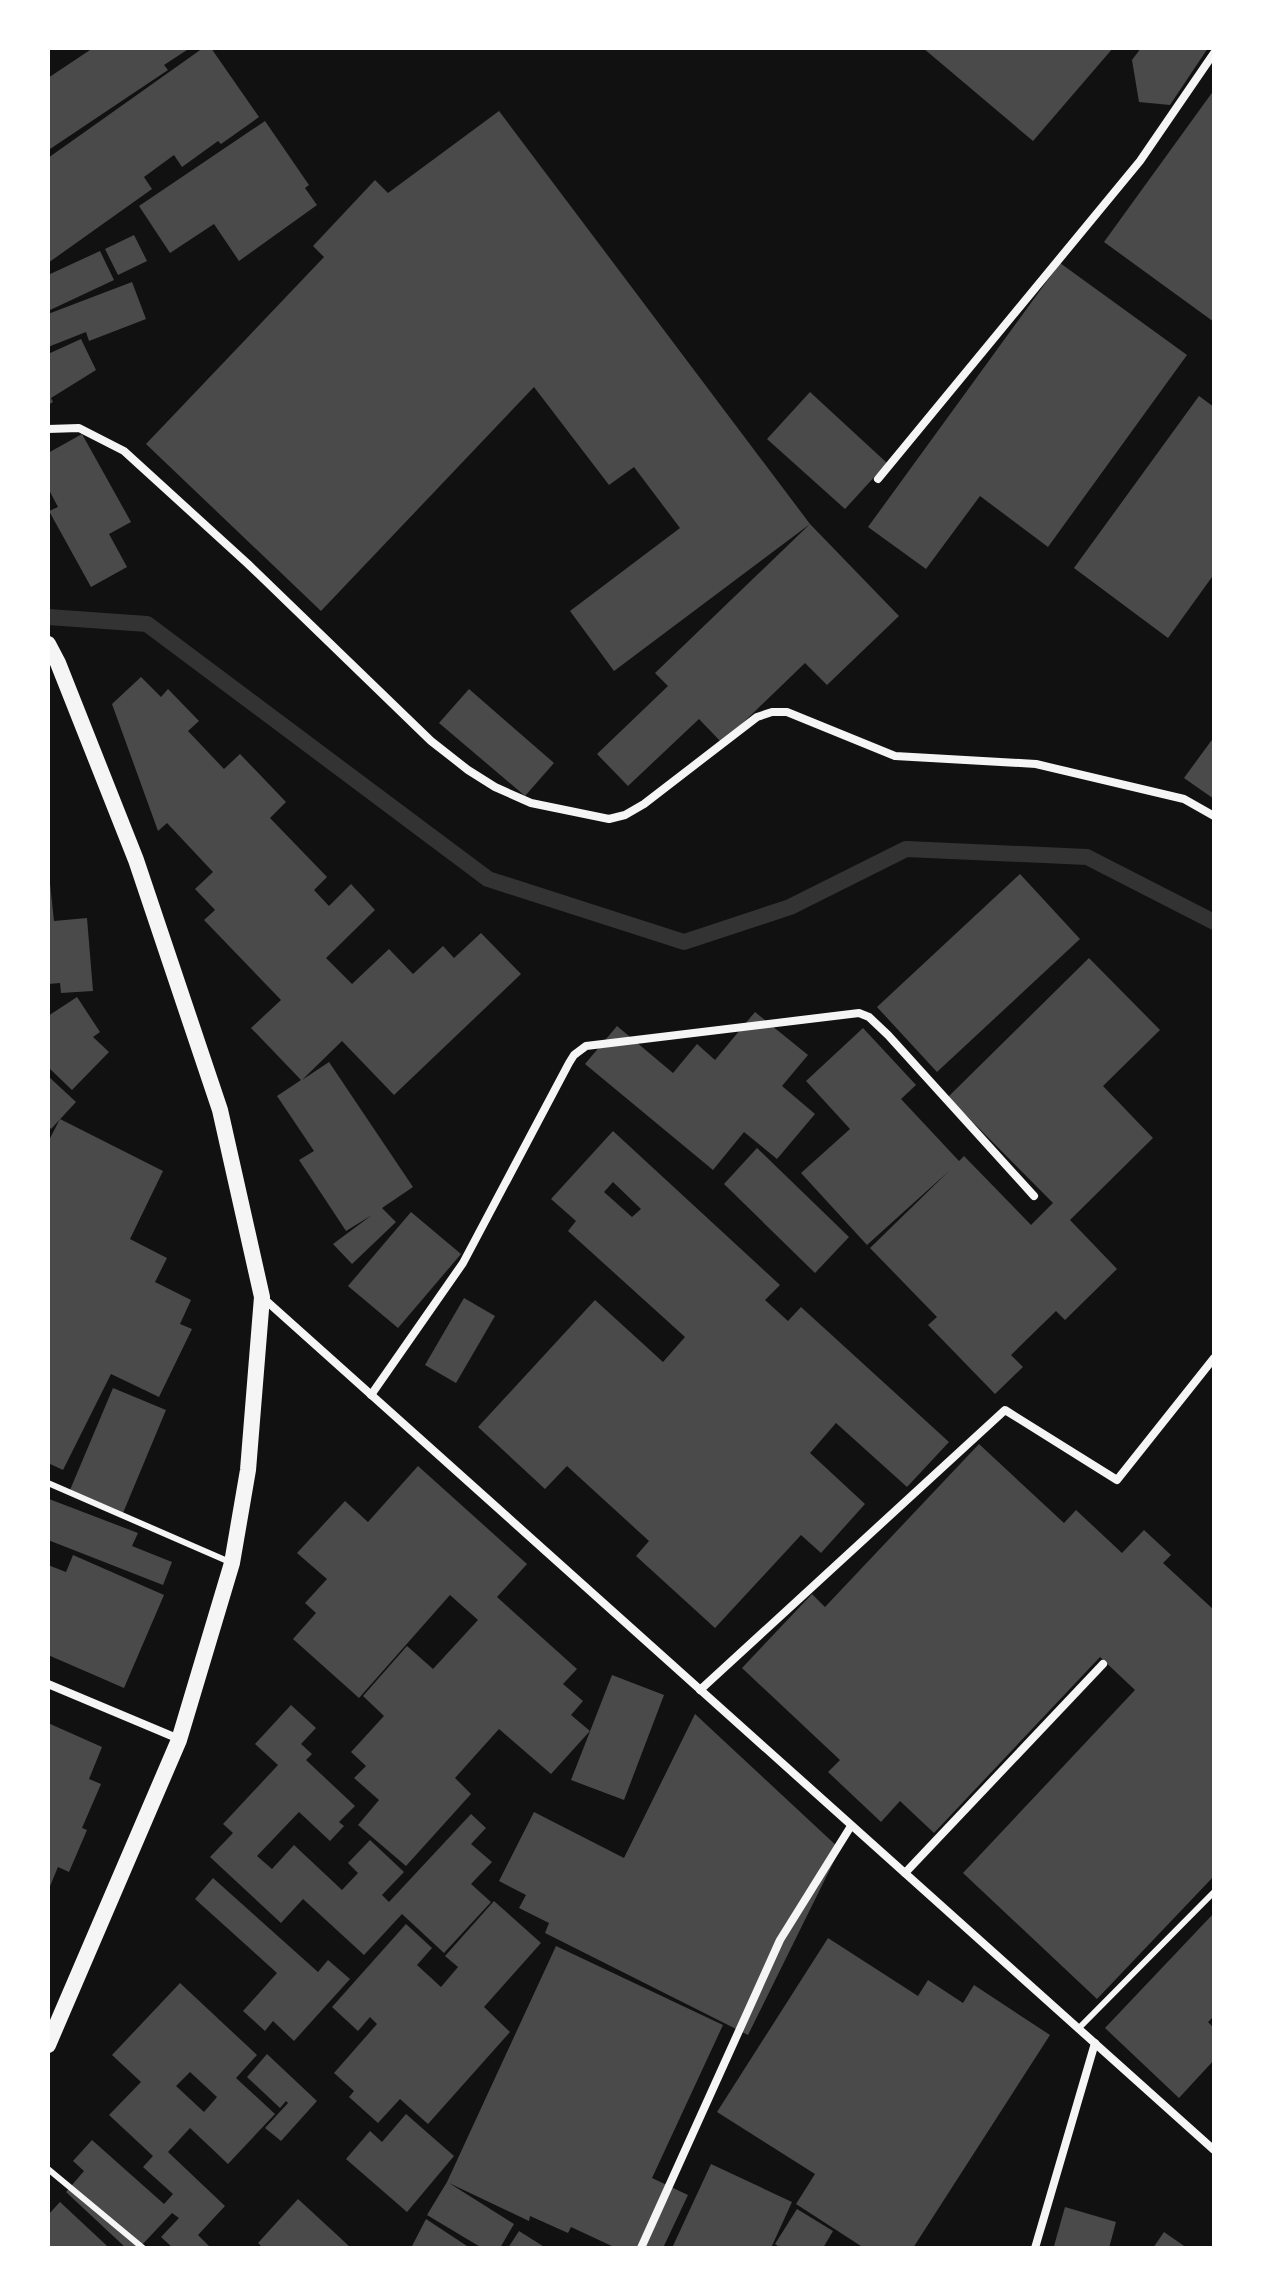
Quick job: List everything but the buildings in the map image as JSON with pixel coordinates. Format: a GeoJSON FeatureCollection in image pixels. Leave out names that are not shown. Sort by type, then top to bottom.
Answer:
{"type":"FeatureCollection","features":[{"type":"Feature","properties":{"kind":"main road"},"geometry":{"type":"LineString","coordinates":[[48,644],[53,664],[136,860],[220,1110],[262,1297],[248,1470],[232,1563],[179,1740],[48,2045]]}},
{"type":"Feature","properties":{"kind":"street"},"geometry":{"type":"LineString","coordinates":[[878,479],[1140,161],[1214,53]]}},
{"type":"Feature","properties":{"kind":"street"},"geometry":{"type":"LineString","coordinates":[[48,429],[79,428],[124,451],[248,564],[431,741],[495,787],[531,803],[609,819],[625,815],[644,804],[757,717],[772,712],[787,712],[895,756],[1036,764],[1184,799],[1214,816]]}},
{"type":"Feature","properties":{"kind":"street"},"geometry":{"type":"LineString","coordinates":[[371,1395],[463,1263],[569,1063],[586,1046],[859,1013],[869,1017],[888,1035],[1034,1196]]}},
{"type":"Feature","properties":{"kind":"street"},"geometry":{"type":"LineString","coordinates":[[262,1297],[1214,2150]]}},
{"type":"Feature","properties":{"kind":"street"},"geometry":{"type":"LineString","coordinates":[[700,1690],[1005,1410],[1117,1480],[1214,1358]]}},
{"type":"Feature","properties":{"kind":"street"},"geometry":{"type":"LineString","coordinates":[[905,1873],[1103,1664]]}},
{"type":"Feature","properties":{"kind":"street"},"geometry":{"type":"LineString","coordinates":[[48,1684],[179,1740]]}},
{"type":"Feature","properties":{"kind":"street"},"geometry":{"type":"LineString","coordinates":[[641,2248],[780,1940],[851,1826]]}},
{"type":"Feature","properties":{"kind":"street"},"geometry":{"type":"LineString","coordinates":[[1035,2248],[1095,2043]]}},
{"type":"Feature","properties":{"kind":"lane"},"geometry":{"type":"LineString","coordinates":[[48,1483],[232,1563]]}},
{"type":"Feature","properties":{"kind":"lane"},"geometry":{"type":"LineString","coordinates":[[1078,2029],[1214,1892]]}},
{"type":"Feature","properties":{"kind":"lane"},"geometry":{"type":"LineString","coordinates":[[48,2169],[143,2248]]}},
{"type":"Feature","properties":{"kind":"waterway"},"geometry":{"type":"LineString","coordinates":[[48,617],[147,624],[488,879],[684,942],[790,907],[906,849],[1087,857],[1214,922]]}}]}
